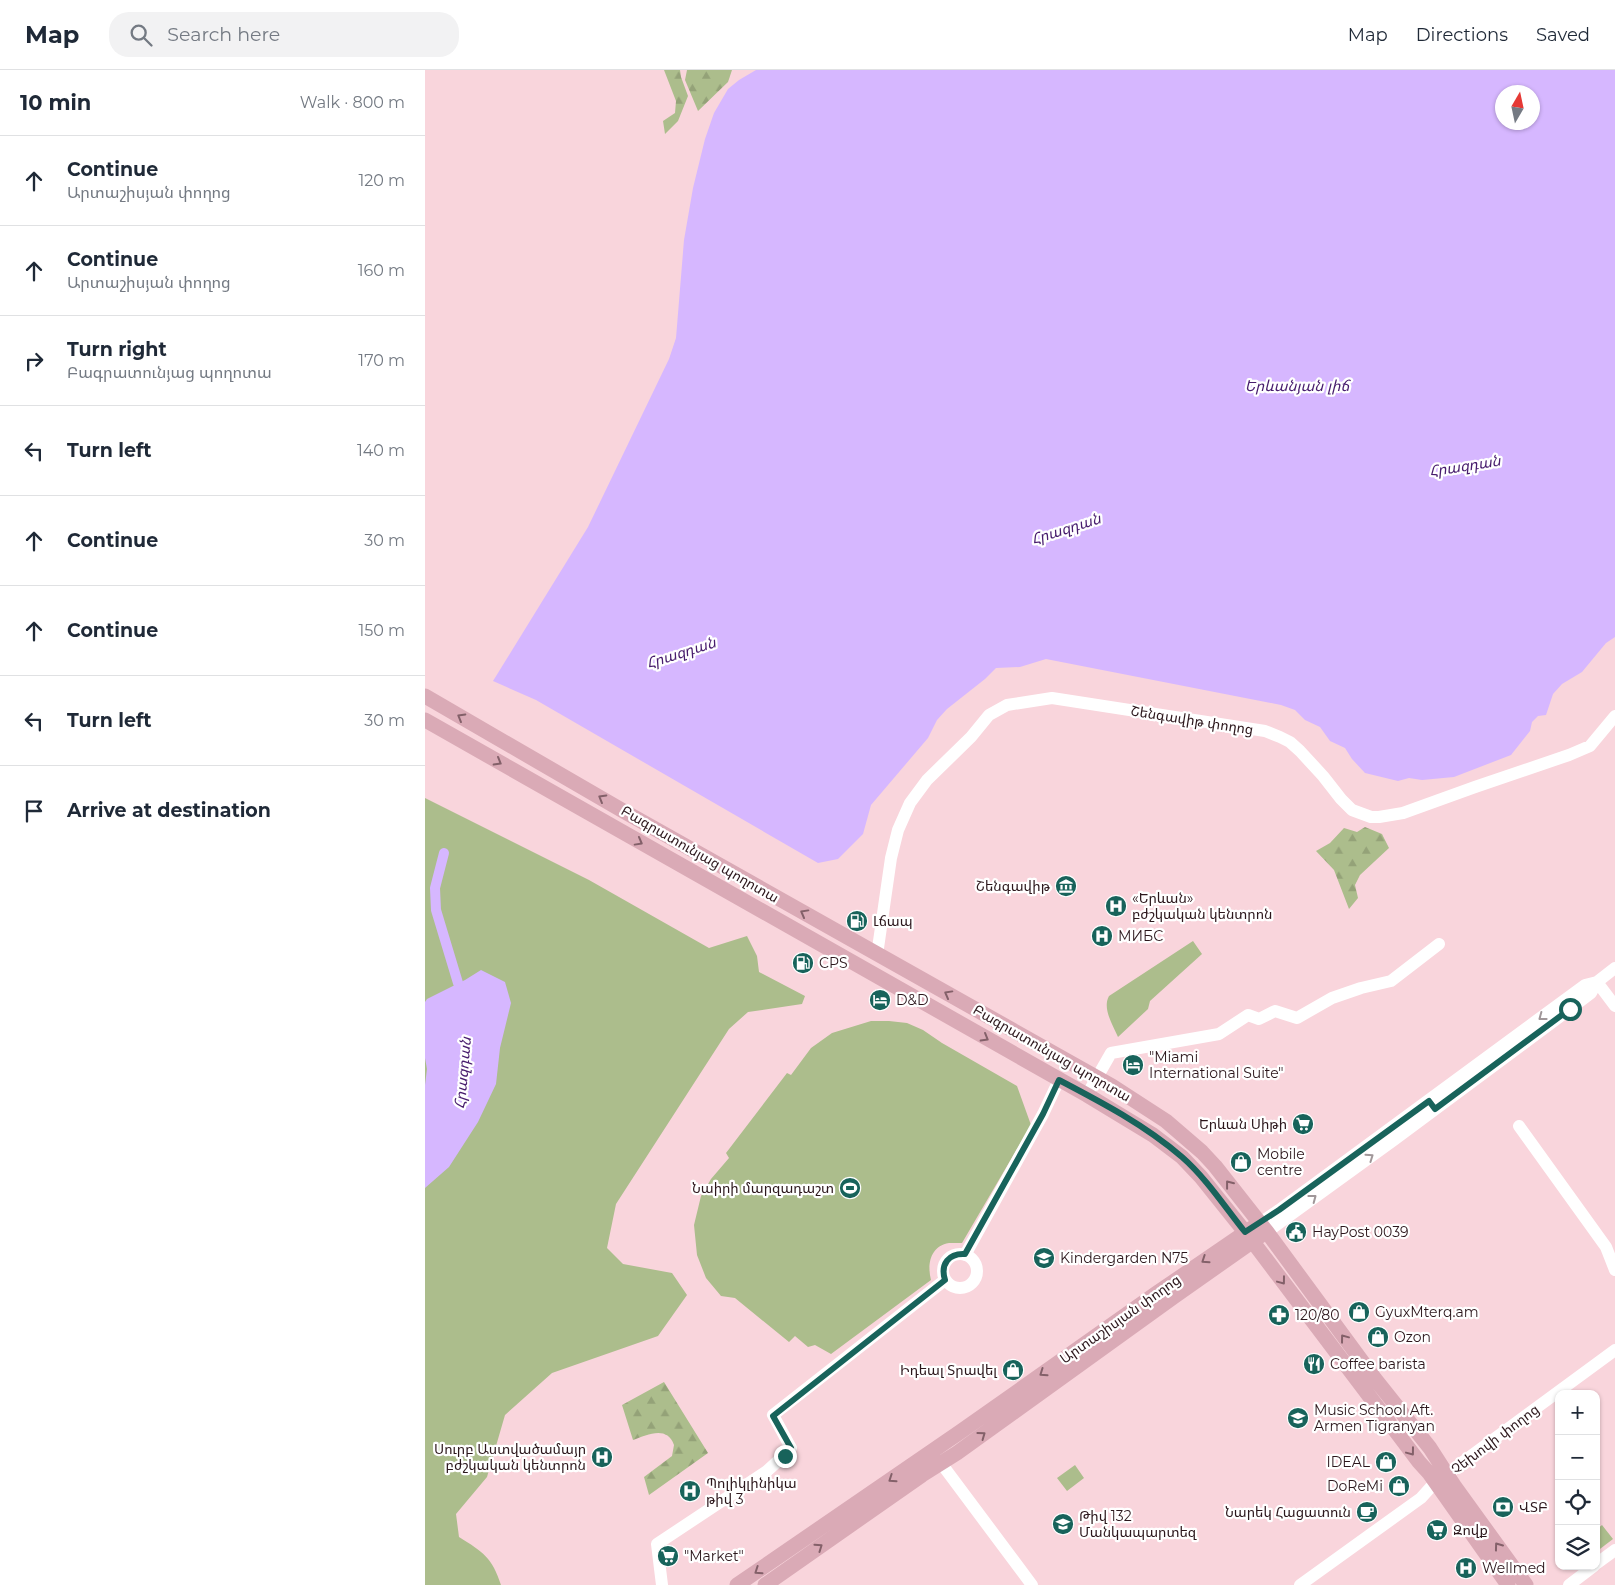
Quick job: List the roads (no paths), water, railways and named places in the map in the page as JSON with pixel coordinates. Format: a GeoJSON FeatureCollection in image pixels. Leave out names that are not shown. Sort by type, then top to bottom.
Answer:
{"type":"FeatureCollection","features":[{"type":"Feature","properties":{"kind":"main road","name":"Բագրատունյաց պողոտա"},"geometry":{"type":"LineString","coordinates":[[425,696],[1096,1078],[1167,1121],[1215,1166],[1263,1227],[1375,1379],[1431,1448],[1442,1479],[1509,1585]]}},
{"type":"Feature","properties":{"kind":"main road","name":"Բագրատունյաց պողոտա"},"geometry":{"type":"LineString","coordinates":[[425,720],[1087,1095],[1153,1135],[1182,1157],[1201,1177],[1249,1237],[1419,1462],[1429,1473],[1442,1479],[1527,1585]]}},
{"type":"Feature","properties":{"kind":"main road"},"geometry":{"type":"LineString","coordinates":[[477,750],[488,732]]}},
{"type":"Feature","properties":{"kind":"main road"},"geometry":{"type":"LineString","coordinates":[[823,946],[833,929]]}},
{"type":"Feature","properties":{"kind":"main road","name":"Արտաշիսյան փողոց"},"geometry":{"type":"LineString","coordinates":[[737,1585],[937,1457],[1190,1285],[1263,1227]]}},
{"type":"Feature","properties":{"kind":"main road","name":"Արտաշիսյան փողոց"},"geometry":{"type":"LineString","coordinates":[[765,1585],[937,1457]]}},
{"type":"Feature","properties":{"kind":"street","name":"Շենգավիթ փողոց"},"geometry":{"type":"LineString","coordinates":[[877,954],[891,858],[898,830],[910,803],[927,780],[971,737],[989,715],[1007,705],[1052,698],[1265,731],[1290,742],[1352,810],[1371,817],[1403,813],[1561,758],[1590,746],[1615,716]]}},
{"type":"Feature","properties":{"kind":"street"},"geometry":{"type":"LineString","coordinates":[[1087,1095],[1111,1054],[1219,1034],[1248,1015],[1259,1019],[1275,1011],[1297,1018],[1332,998],[1361,988],[1391,981],[1439,944]]}},
{"type":"Feature","properties":{"kind":"street","name":"Արտաշիսյան փողոց"},"geometry":{"type":"LineString","coordinates":[[1263,1227],[1432,1105],[1585,985],[1597,982],[1615,968]]}},
{"type":"Feature","properties":{"kind":"street"},"geometry":{"type":"LineString","coordinates":[[1597,982],[1615,1006]]}},
{"type":"Feature","properties":{"kind":"street"},"geometry":{"type":"LineString","coordinates":[[965,1254],[1043,1114],[1059,1080]]}},
{"type":"Feature","properties":{"kind":"street"},"geometry":{"type":"LineString","coordinates":[[1519,1126],[1606,1247],[1615,1270]]}},
{"type":"Feature","properties":{"kind":"street"},"geometry":{"type":"LineString","coordinates":[[965,1254],[971,1257],[977,1267],[977,1278],[974,1283],[969,1287],[958,1289],[945,1280],[943,1268],[949,1258],[953,1255],[965,1254]]}},
{"type":"Feature","properties":{"kind":"street"},"geometry":{"type":"LineString","coordinates":[[662,1585],[657,1544],[767,1471],[790,1450],[791,1448],[773,1416],[945,1280]]}},
{"type":"Feature","properties":{"kind":"street","name":"Չեխովի փողոց"},"geometry":{"type":"LineString","coordinates":[[1294,1585],[1413,1497],[1424,1493],[1464,1461],[1615,1350]]}},
{"type":"Feature","properties":{"kind":"street"},"geometry":{"type":"LineString","coordinates":[[937,1457],[1032,1585]]}},
{"type":"Feature","properties":{"kind":"street","name":"Չեխովի փողոց"},"geometry":{"type":"LineString","coordinates":[[1300,1585],[1421,1498],[1424,1493]]}},
{"type":"Feature","properties":{"kind":"street"},"geometry":{"type":"LineString","coordinates":[[1600,1561],[1615,1550]]}},
{"type":"Feature","properties":{"kind":"street"},"geometry":{"type":"LineString","coordinates":[[1569,1585],[1588,1570]]}},
{"type":"Feature","properties":{"kind":"water","name":"Երևանյան լիճ"},"geometry":{"type":"Polygon","coordinates":[[[756,70],[1615,70],[1615,637],[1606,643],[1582,672],[1562,684],[1553,694],[1546,715],[1538,716],[1532,722],[1530,731],[1511,755],[1454,777],[1422,780],[1409,778],[1398,781],[1365,773],[1345,748],[1330,741],[1320,727],[1305,720],[1295,710],[1281,705],[1046,659],[1020,667],[996,668],[947,709],[937,720],[928,738],[871,805],[863,834],[838,859],[818,863],[536,700],[493,681],[588,527],[669,359],[676,338],[684,240],[693,188],[705,139],[714,113],[728,89],[756,70]]]}},
{"type":"Feature","properties":{"kind":"water"},"geometry":{"type":"Polygon","coordinates":[[[481,970],[505,982],[511,1003],[500,1048],[496,1084],[478,1122],[449,1167],[425,1188],[425,1085],[427,1069],[425,1058],[425,1002],[427,999],[481,970]]]}},
{"type":"Feature","properties":{"kind":"waterway","name":"Հրազդան"},"geometry":{"type":"LineString","coordinates":[[444,853],[435,888],[436,910],[458,983]]}},
{"type":"Feature","properties":{"kind":"place","name":"Շենգավիթ"},"geometry":{"type":"Point","coordinates":[1066,886]}},
{"type":"Feature","properties":{"kind":"place","name":"«Երևան» բժշկական կենտրոն"},"geometry":{"type":"Point","coordinates":[1116,906]}},
{"type":"Feature","properties":{"kind":"place","name":"Լճապ"},"geometry":{"type":"Point","coordinates":[857,921]}},
{"type":"Feature","properties":{"kind":"place","name":"МИБС"},"geometry":{"type":"Point","coordinates":[1102,936]}},
{"type":"Feature","properties":{"kind":"place","name":"CPS"},"geometry":{"type":"Point","coordinates":[803,963]}},
{"type":"Feature","properties":{"kind":"place","name":"D&D"},"geometry":{"type":"Point","coordinates":[880,1000]}},
{"type":"Feature","properties":{"kind":"place","name":"\"Miami International Suite\""},"geometry":{"type":"Point","coordinates":[1133,1065]}},
{"type":"Feature","properties":{"kind":"place","name":"Երևան Սիթի"},"geometry":{"type":"Point","coordinates":[1303,1124]}},
{"type":"Feature","properties":{"kind":"place","name":"Mobile centre"},"geometry":{"type":"Point","coordinates":[1241,1162]}},
{"type":"Feature","properties":{"kind":"place","name":"Նաիրի մարզադաշտ"},"geometry":{"type":"Point","coordinates":[850,1188]}},
{"type":"Feature","properties":{"kind":"place","name":"HayPost 0039"},"geometry":{"type":"Point","coordinates":[1296,1232]}},
{"type":"Feature","properties":{"kind":"place","name":"Kindergarden N75"},"geometry":{"type":"Point","coordinates":[1044,1258]}},
{"type":"Feature","properties":{"kind":"place","name":"GyuxMterq.am"},"geometry":{"type":"Point","coordinates":[1359,1312]}},
{"type":"Feature","properties":{"kind":"place","name":"120/80"},"geometry":{"type":"Point","coordinates":[1279,1315]}},
{"type":"Feature","properties":{"kind":"place","name":"Ozon"},"geometry":{"type":"Point","coordinates":[1378,1337]}},
{"type":"Feature","properties":{"kind":"place","name":"Coffee barista"},"geometry":{"type":"Point","coordinates":[1314,1364]}},
{"type":"Feature","properties":{"kind":"place","name":"Իդեալ Տրավել"},"geometry":{"type":"Point","coordinates":[1013,1370]}},
{"type":"Feature","properties":{"kind":"place","name":"Music School Aft. Armen Tigranyan"},"geometry":{"type":"Point","coordinates":[1298,1418]}},
{"type":"Feature","properties":{"kind":"place","name":"Սուրբ Աստվածամայր բժշկական կենտրոն"},"geometry":{"type":"Point","coordinates":[602,1457]}},
{"type":"Feature","properties":{"kind":"place","name":"IDEAL"},"geometry":{"type":"Point","coordinates":[1386,1462]}},
{"type":"Feature","properties":{"kind":"place","name":"DoReMi"},"geometry":{"type":"Point","coordinates":[1399,1486]}},
{"type":"Feature","properties":{"kind":"place","name":"Պոլիկլինիկա թիվ 3"},"geometry":{"type":"Point","coordinates":[690,1491]}},
{"type":"Feature","properties":{"kind":"place","name":"ՎՏԲ"},"geometry":{"type":"Point","coordinates":[1503,1507]}},
{"type":"Feature","properties":{"kind":"place","name":"Նարեկ Հացատուն"},"geometry":{"type":"Point","coordinates":[1367,1512]}},
{"type":"Feature","properties":{"kind":"place","name":"Թիվ 132 Մանկապարտեզ"},"geometry":{"type":"Point","coordinates":[1063,1524]}},
{"type":"Feature","properties":{"kind":"place","name":"Զովք"},"geometry":{"type":"Point","coordinates":[1437,1530]}},
{"type":"Feature","properties":{"kind":"place","name":"\"Market\""},"geometry":{"type":"Point","coordinates":[668,1556]}},
{"type":"Feature","properties":{"kind":"place","name":"Wellmed"},"geometry":{"type":"Point","coordinates":[1466,1568]}}]}
